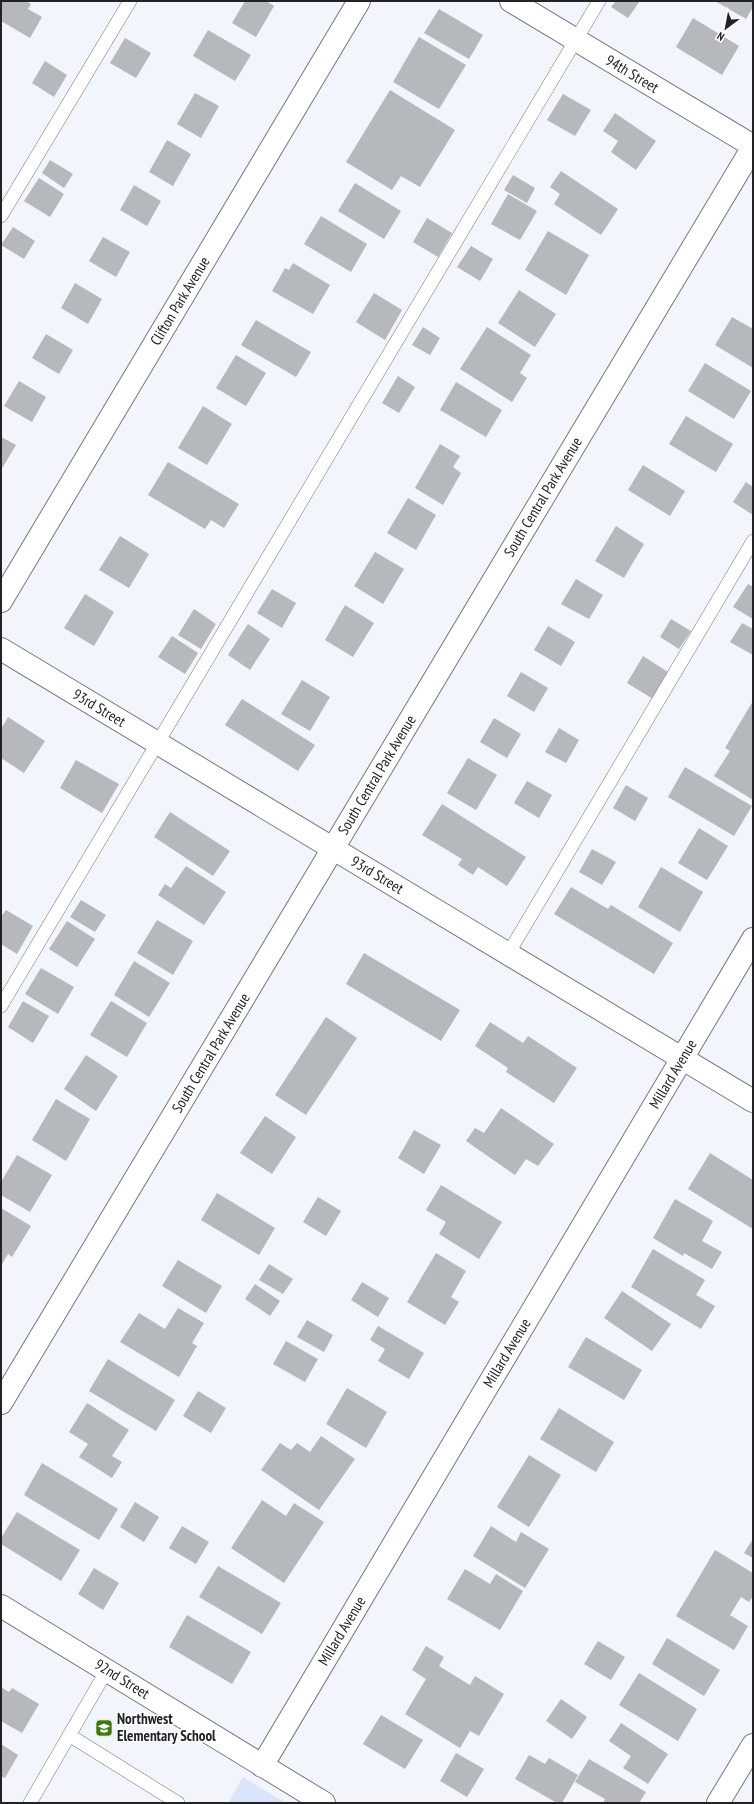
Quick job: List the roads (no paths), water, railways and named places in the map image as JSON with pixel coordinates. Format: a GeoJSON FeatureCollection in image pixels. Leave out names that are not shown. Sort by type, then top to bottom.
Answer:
{"type":"FeatureCollection","features":[{"type":"Feature","properties":{"kind":"street","name":"Clifton Park Avenue"},"geometry":{"type":"LineString","coordinates":[[1,601],[359,1]]}},
{"type":"Feature","properties":{"kind":"street","name":"94th Street"},"geometry":{"type":"LineString","coordinates":[[512,1],[753,147]]}},
{"type":"Feature","properties":{"kind":"street","name":"South Central Park Avenue"},"geometry":{"type":"LineString","coordinates":[[1,1403],[753,147]]}},
{"type":"Feature","properties":{"kind":"street","name":"93rd Street"},"geometry":{"type":"LineString","coordinates":[[1,649],[753,1102]]}},
{"type":"Feature","properties":{"kind":"street","name":"Millard Avenue"},"geometry":{"type":"LineString","coordinates":[[262,1766],[753,939]]}},
{"type":"Feature","properties":{"kind":"street","name":"92nd Street"},"geometry":{"type":"LineString","coordinates":[[1,1606],[324,1803]]}},
{"type":"Feature","properties":{"kind":"street"},"geometry":{"type":"LineString","coordinates":[[718,1803],[753,1745]]}},
{"type":"Feature","properties":{"kind":"lane"},"geometry":{"type":"LineString","coordinates":[[1,216],[130,1]]}},
{"type":"Feature","properties":{"kind":"lane"},"geometry":{"type":"LineString","coordinates":[[1,1006],[599,1]]}},
{"type":"Feature","properties":{"kind":"lane"},"geometry":{"type":"LineString","coordinates":[[508,954],[753,542]]}},
{"type":"Feature","properties":{"kind":"lane"},"geometry":{"type":"LineString","coordinates":[[30,1803],[107,1670]]}},
{"type":"Feature","properties":{"kind":"lane"},"geometry":{"type":"LineString","coordinates":[[69,1735],[178,1803]]}},
{"type":"Feature","properties":{"kind":"place","name":"Northwest Elementary School"},"geometry":{"type":"Point","coordinates":[104,1728]}}]}
